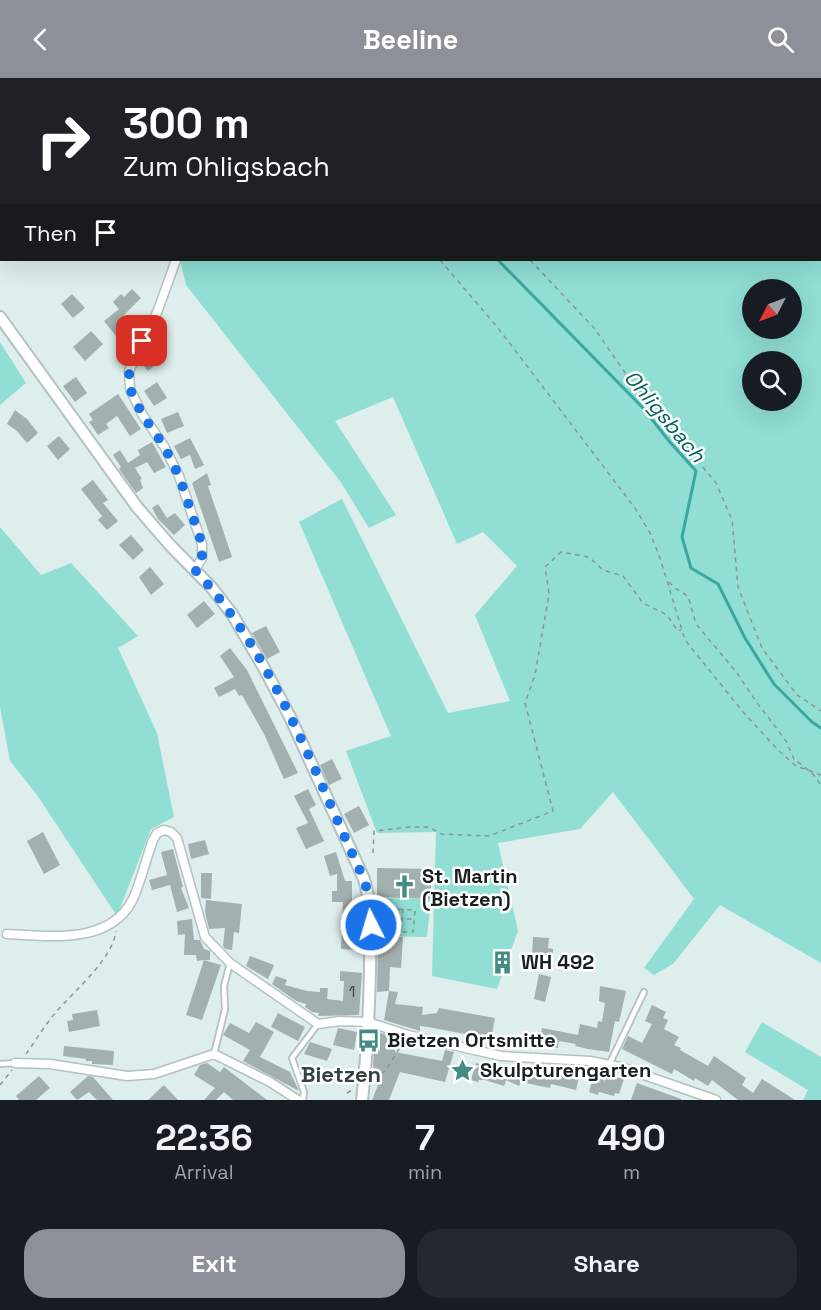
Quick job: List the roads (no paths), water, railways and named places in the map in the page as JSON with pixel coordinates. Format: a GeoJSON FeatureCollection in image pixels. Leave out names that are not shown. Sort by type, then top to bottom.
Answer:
{"type":"FeatureCollection","features":[{"type":"Feature","properties":{"kind":"street"},"geometry":{"type":"LineString","coordinates":[[176,261],[158,310],[129,371],[130,389],[142,414],[164,446],[179,476],[202,544],[202,558],[195,570]]}},
{"type":"Feature","properties":{"kind":"street"},"geometry":{"type":"LineString","coordinates":[[0,317],[137,507],[232,614],[290,717],[364,879],[369,898],[371,915],[368,1022],[362,1100]]}},
{"type":"Feature","properties":{"kind":"street"},"geometry":{"type":"LineString","coordinates":[[3,933],[58,936],[90,933],[117,921],[133,899],[153,840],[157,833],[164,830],[177,837],[205,937],[230,963],[318,1024],[340,1021],[368,1022],[408,1035],[501,1056],[590,1061],[716,1100]]}},
{"type":"Feature","properties":{"kind":"street"},"geometry":{"type":"LineString","coordinates":[[19,1062],[103,1071],[127,1076],[154,1074],[214,1054],[270,1082],[298,1100]]}},
{"type":"Feature","properties":{"kind":"lane"},"geometry":{"type":"LineString","coordinates":[[214,1054],[225,1010],[224,986],[230,963]]}},
{"type":"Feature","properties":{"kind":"lane"},"geometry":{"type":"LineString","coordinates":[[609,1065],[644,993]]}},
{"type":"Feature","properties":{"kind":"lane"},"geometry":{"type":"LineString","coordinates":[[303,1100],[304,1092],[292,1058],[318,1024]]}},
{"type":"Feature","properties":{"kind":"lane"},"geometry":{"type":"LineString","coordinates":[[0,1064],[19,1062]]}},
{"type":"Feature","properties":{"kind":"waterway","name":"Ohligsbach"},"geometry":{"type":"LineString","coordinates":[[499,261],[643,408],[696,471],[682,537],[691,568],[718,584],[745,638],[774,684],[821,728]]}},
{"type":"Feature","properties":{"kind":"place","name":"St. Martin (Bietzen)"},"geometry":{"type":"Point","coordinates":[404,887]}},
{"type":"Feature","properties":{"kind":"place","name":"WH 492"},"geometry":{"type":"Point","coordinates":[503,962]}},
{"type":"Feature","properties":{"kind":"place","name":"Bietzen Ortsmitte"},"geometry":{"type":"Point","coordinates":[369,1040]}},
{"type":"Feature","properties":{"kind":"place","name":"Skulpturengarten"},"geometry":{"type":"Point","coordinates":[462,1070]}},
{"type":"Feature","properties":{"kind":"district","name":"Bietzen"},"geometry":{"type":"Point","coordinates":[341,1074]}}]}
